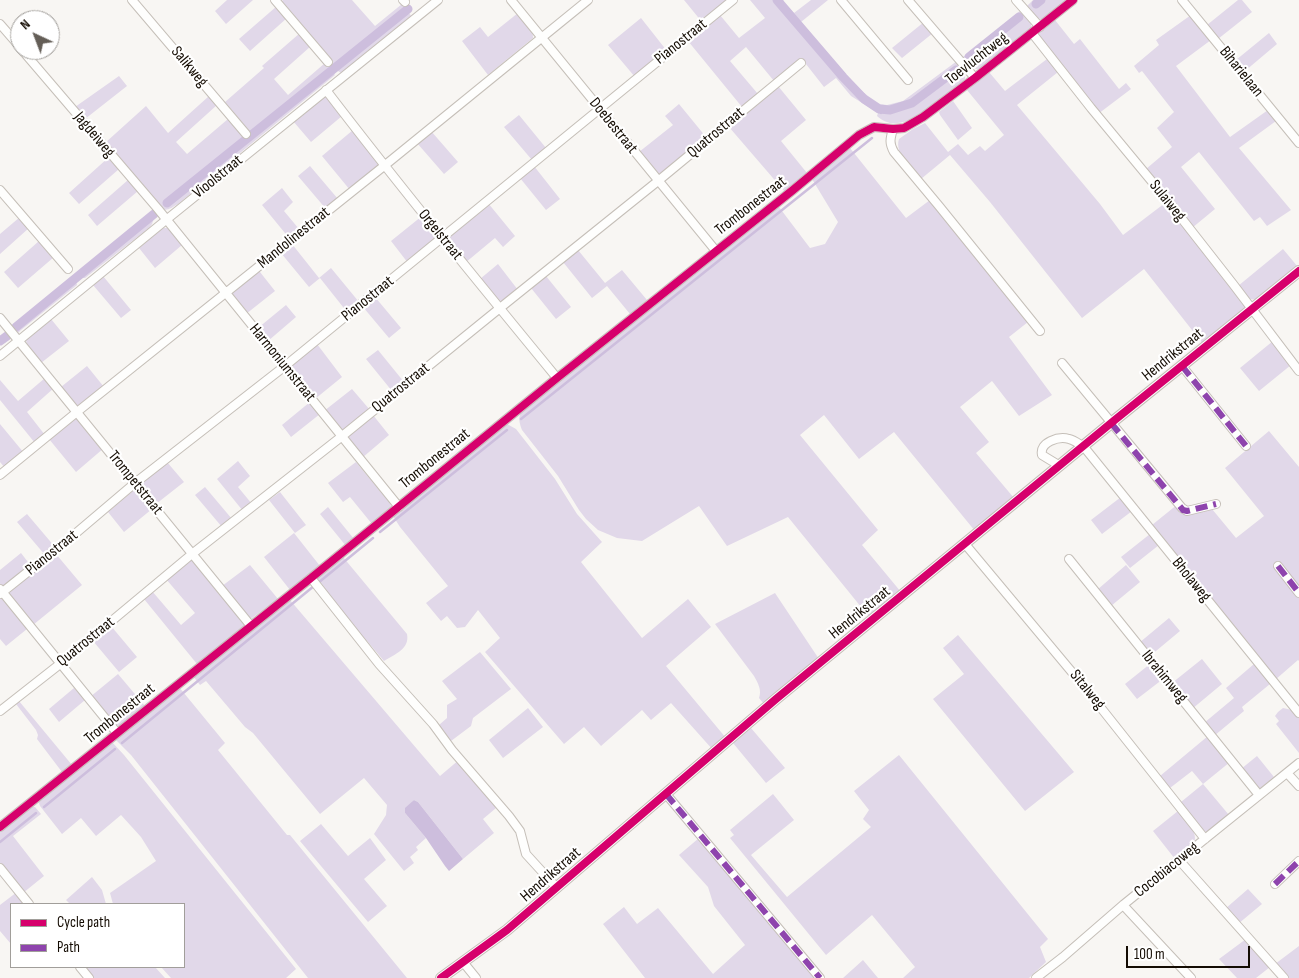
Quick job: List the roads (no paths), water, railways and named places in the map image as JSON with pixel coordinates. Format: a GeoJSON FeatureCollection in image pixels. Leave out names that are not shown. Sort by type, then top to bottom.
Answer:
{"type":"FeatureCollection","features":[{"type":"Feature","properties":{"kind":"street","name":"Salikweg"},"geometry":{"type":"LineString","coordinates":[[132,0],[246,134]]}},
{"type":"Feature","properties":{"kind":"street"},"geometry":{"type":"LineString","coordinates":[[275,0],[328,62]]}},
{"type":"Feature","properties":{"kind":"street","name":"Vioolstraat"},"geometry":{"type":"LineString","coordinates":[[0,356],[438,0]]}},
{"type":"Feature","properties":{"kind":"street","name":"Doebestraat"},"geometry":{"type":"LineString","coordinates":[[511,0],[716,251]]}},
{"type":"Feature","properties":{"kind":"street","name":"Mandolinestraat"},"geometry":{"type":"LineString","coordinates":[[0,475],[588,0]]}},
{"type":"Feature","properties":{"kind":"street","name":"Pianostraat"},"geometry":{"type":"LineString","coordinates":[[1,592],[285,366],[733,0]]}},
{"type":"Feature","properties":{"kind":"street"},"geometry":{"type":"LineString","coordinates":[[841,0],[908,80]]}},
{"type":"Feature","properties":{"kind":"street"},"geometry":{"type":"LineString","coordinates":[[908,0],[975,78]]}},
{"type":"Feature","properties":{"kind":"street"},"geometry":{"type":"LineString","coordinates":[[1016,0],[1040,27]]}},
{"type":"Feature","properties":{"kind":"street","name":"Toevluchtweg"},"geometry":{"type":"LineString","coordinates":[[893,130],[904,128],[923,117],[1073,0]]}},
{"type":"Feature","properties":{"kind":"street","name":"Biharielaan"},"geometry":{"type":"LineString","coordinates":[[1182,0],[1299,143]]}},
{"type":"Feature","properties":{"kind":"street","name":"Jagdeiweg"},"geometry":{"type":"LineString","coordinates":[[0,24],[10,36]]}},
{"type":"Feature","properties":{"kind":"street","name":"Sulaiweg"},"geometry":{"type":"LineString","coordinates":[[1032,33],[1168,201],[1299,371]]}},
{"type":"Feature","properties":{"kind":"street","name":"Jagdeiweg"},"geometry":{"type":"LineString","coordinates":[[30,60],[166,220]]}},
{"type":"Feature","properties":{"kind":"street","name":"Quatrostraat"},"geometry":{"type":"LineString","coordinates":[[0,711],[60,664],[192,554],[341,437],[658,181],[801,63]]}},
{"type":"Feature","properties":{"kind":"street","name":"Orgelstraat"},"geometry":{"type":"LineString","coordinates":[[326,90],[384,166],[557,378]]}},
{"type":"Feature","properties":{"kind":"street","name":"Trombonestraat"},"geometry":{"type":"LineString","coordinates":[[0,827],[793,190],[858,135],[874,127],[893,130]]}},
{"type":"Feature","properties":{"kind":"street"},"geometry":{"type":"LineString","coordinates":[[893,130],[890,140],[894,152],[1040,331]]}},
{"type":"Feature","properties":{"kind":"street"},"geometry":{"type":"LineString","coordinates":[[0,190],[68,269]]}},
{"type":"Feature","properties":{"kind":"street","name":"Harmoniumstraat"},"geometry":{"type":"LineString","coordinates":[[166,220],[398,507]]}},
{"type":"Feature","properties":{"kind":"street","name":"Hendrikstraat"},"geometry":{"type":"LineString","coordinates":[[441,978],[507,930],[776,699],[1299,271]]}},
{"type":"Feature","properties":{"kind":"street","name":"Trompetstraat"},"geometry":{"type":"LineString","coordinates":[[0,318],[251,626]]}},
{"type":"Feature","properties":{"kind":"street"},"geometry":{"type":"LineString","coordinates":[[1062,363],[1182,508],[1187,511],[1216,504]]}},
{"type":"Feature","properties":{"kind":"street"},"geometry":{"type":"LineString","coordinates":[[1182,366],[1246,446]]}},
{"type":"Feature","properties":{"kind":"street"},"geometry":{"type":"LineString","coordinates":[[1060,466],[1042,455],[1041,450],[1043,446],[1054,440],[1070,439],[1084,447]]}},
{"type":"Feature","properties":{"kind":"street","name":"Bholaweg"},"geometry":{"type":"LineString","coordinates":[[1084,447],[1299,713]]}},
{"type":"Feature","properties":{"kind":"street","name":"Sitalweg"},"geometry":{"type":"LineString","coordinates":[[966,544],[1086,689],[1205,839]]}},
{"type":"Feature","properties":{"kind":"street","name":"Ibrahimweg"},"geometry":{"type":"LineString","coordinates":[[1069,559],[1259,795]]}},
{"type":"Feature","properties":{"kind":"street"},"geometry":{"type":"LineString","coordinates":[[1278,566],[1299,592]]}},
{"type":"Feature","properties":{"kind":"street"},"geometry":{"type":"LineString","coordinates":[[311,578],[379,664],[433,724],[452,750],[509,816],[520,831],[526,854],[557,888]]}},
{"type":"Feature","properties":{"kind":"street"},"geometry":{"type":"LineString","coordinates":[[1,592],[117,733]]}},
{"type":"Feature","properties":{"kind":"street","name":"Cocobiacoweg"},"geometry":{"type":"LineString","coordinates":[[1036,978],[1299,763]]}},
{"type":"Feature","properties":{"kind":"street"},"geometry":{"type":"LineString","coordinates":[[1287,773],[1299,786]]}},
{"type":"Feature","properties":{"kind":"street"},"geometry":{"type":"LineString","coordinates":[[666,794],[820,978]]}},
{"type":"Feature","properties":{"kind":"street"},"geometry":{"type":"LineString","coordinates":[[1179,860],[1284,978]]}},
{"type":"Feature","properties":{"kind":"street"},"geometry":{"type":"LineString","coordinates":[[1275,884],[1299,861]]}},
{"type":"Feature","properties":{"kind":"street"},"geometry":{"type":"LineString","coordinates":[[0,868],[28,903]]}},
{"type":"Feature","properties":{"kind":"street"},"geometry":{"type":"LineString","coordinates":[[1123,905],[1191,978]]}},
{"type":"Feature","properties":{"kind":"street"},"geometry":{"type":"LineString","coordinates":[[462,962],[476,978]]}},
{"type":"Feature","properties":{"kind":"street"},"geometry":{"type":"LineString","coordinates":[[81,968],[89,978]]}},
{"type":"Feature","properties":{"kind":"waterway"},"geometry":{"type":"LineString","coordinates":[[777,0],[843,77],[864,99],[879,109],[890,110],[912,103],[956,70]]}},
{"type":"Feature","properties":{"kind":"waterway"},"geometry":{"type":"LineString","coordinates":[[1036,4],[1041,0]]}},
{"type":"Feature","properties":{"kind":"waterway"},"geometry":{"type":"LineString","coordinates":[[167,203],[408,9]]}},
{"type":"Feature","properties":{"kind":"waterway"},"geometry":{"type":"LineString","coordinates":[[969,57],[1019,17]]}},
{"type":"Feature","properties":{"kind":"waterway"},"geometry":{"type":"LineString","coordinates":[[879,109],[881,113]]}},
{"type":"Feature","properties":{"kind":"waterway"},"geometry":{"type":"LineString","coordinates":[[521,419],[872,138]]}},
{"type":"Feature","properties":{"kind":"waterway"},"geometry":{"type":"LineString","coordinates":[[16,327],[154,214]]}},
{"type":"Feature","properties":{"kind":"waterway"},"geometry":{"type":"LineString","coordinates":[[0,341],[7,336]]}},
{"type":"Feature","properties":{"kind":"waterway"},"geometry":{"type":"LineString","coordinates":[[380,532],[507,430]]}},
{"type":"Feature","properties":{"kind":"waterway"},"geometry":{"type":"LineString","coordinates":[[318,583],[373,538]]}},
{"type":"Feature","properties":{"kind":"waterway"},"geometry":{"type":"LineString","coordinates":[[122,743],[314,586]]}},
{"type":"Feature","properties":{"kind":"waterway"},"geometry":{"type":"LineString","coordinates":[[44,807],[115,749]]}},
{"type":"Feature","properties":{"kind":"waterway"},"geometry":{"type":"LineString","coordinates":[[0,842],[36,813]]}}]}
